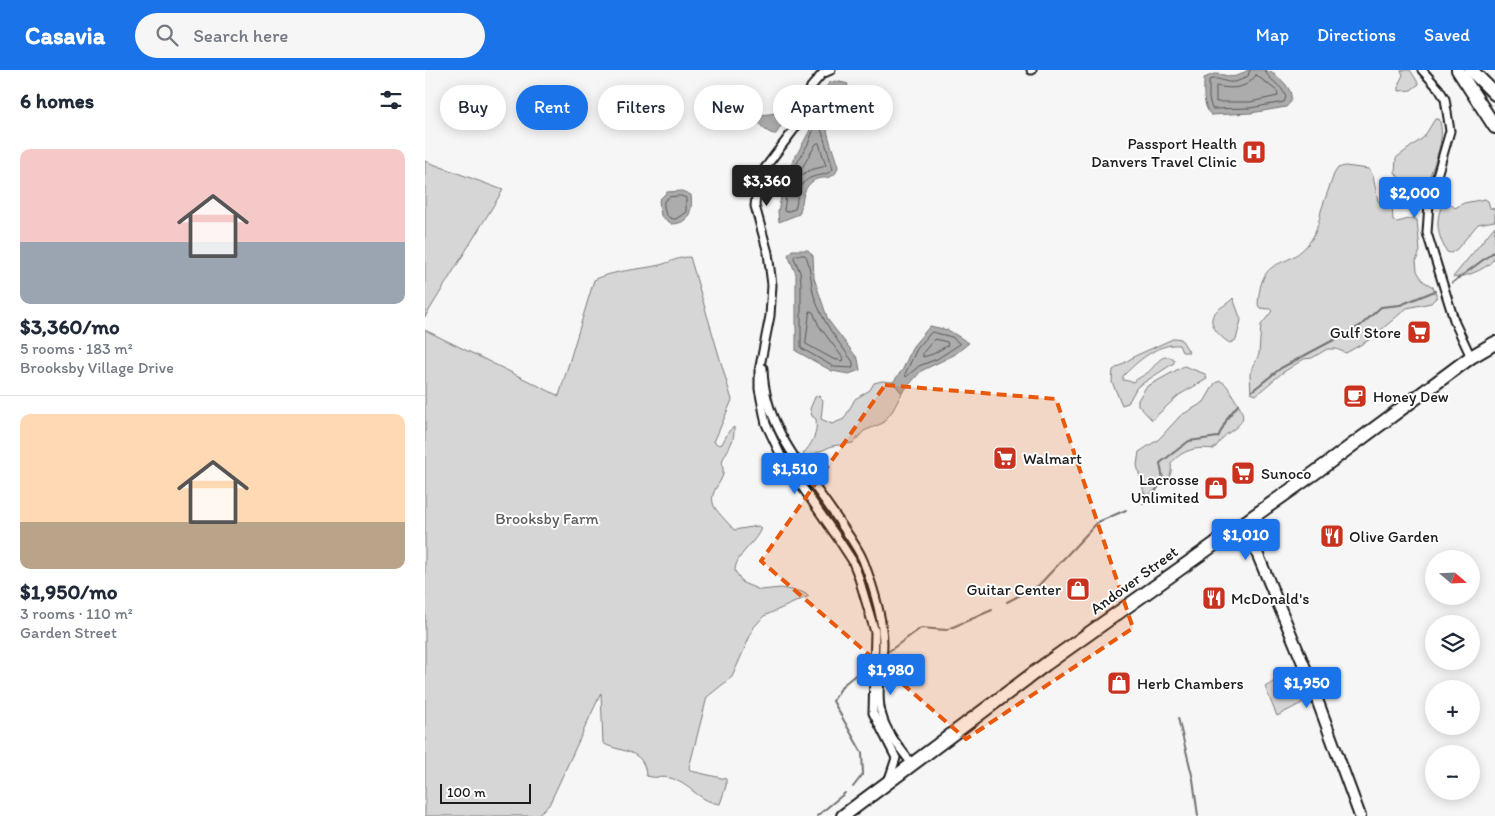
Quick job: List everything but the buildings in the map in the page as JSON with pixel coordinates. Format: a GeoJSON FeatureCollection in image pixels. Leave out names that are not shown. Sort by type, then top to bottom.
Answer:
{"type":"FeatureCollection","features":[{"type":"Feature","properties":{"kind":"highway"},"geometry":{"type":"LineString","coordinates":[[1458,70],[1495,127]]}},
{"type":"Feature","properties":{"kind":"highway"},"geometry":{"type":"LineString","coordinates":[[1471,70],[1495,94]]}},
{"type":"Feature","properties":{"kind":"highway","name":"Andover Street"},"geometry":{"type":"LineString","coordinates":[[843,816],[1244,522],[1316,472],[1471,357],[1495,335]]}},
{"type":"Feature","properties":{"kind":"highway","name":"Andover Street"},"geometry":{"type":"LineString","coordinates":[[1471,357],[1495,344]]}},
{"type":"Feature","properties":{"kind":"main road"},"geometry":{"type":"LineString","coordinates":[[1244,522],[1308,675],[1360,816]]}},
{"type":"Feature","properties":{"kind":"street"},"geometry":{"type":"LineString","coordinates":[[831,70],[822,74],[811,87],[796,127],[765,168],[757,186],[755,206],[768,252],[772,286],[771,316],[763,352],[759,389],[770,434],[782,458],[851,560],[872,619],[876,643],[873,713],[875,721],[896,758],[892,773],[886,784]]}},
{"type":"Feature","properties":{"kind":"street"},"geometry":{"type":"LineString","coordinates":[[1422,70],[1439,88],[1445,99],[1450,131],[1429,204],[1427,233],[1455,323],[1471,357]]}},
{"type":"Feature","properties":{"kind":"street"},"geometry":{"type":"LineString","coordinates":[[763,352],[767,396],[779,432],[848,534],[862,557],[869,576],[883,626],[880,700],[882,718],[888,730],[912,764]]}},
{"type":"Feature","properties":{"kind":"highlighted area"},"geometry":{"type":"Polygon","coordinates":[[[885,385],[1056,399],[1133,628],[966,739],[761,561],[885,385]]]}},
{"type":"Feature","properties":{"kind":"green space"},"geometry":{"type":"Polygon","coordinates":[[[1401,70],[1410,70],[1419,84],[1411,90],[1399,91],[1399,83],[1403,75],[1401,70]]]}},
{"type":"Feature","properties":{"kind":"green space"},"geometry":{"type":"Polygon","coordinates":[[[1435,119],[1439,119],[1441,127],[1440,144],[1426,186],[1423,188],[1415,184],[1405,187],[1395,172],[1396,158],[1424,137],[1435,119]]]}},
{"type":"Feature","properties":{"kind":"green space"},"geometry":{"type":"Polygon","coordinates":[[[425,161],[503,190],[425,317],[425,161]]]}},
{"type":"Feature","properties":{"kind":"green space"},"geometry":{"type":"Polygon","coordinates":[[[1345,166],[1369,169],[1373,176],[1378,201],[1392,205],[1393,220],[1397,222],[1413,218],[1417,220],[1420,251],[1416,261],[1417,271],[1423,281],[1433,287],[1437,297],[1431,303],[1407,308],[1369,340],[1346,353],[1336,349],[1327,349],[1312,358],[1304,359],[1282,373],[1256,395],[1251,393],[1250,374],[1259,354],[1261,325],[1272,311],[1260,308],[1258,305],[1264,276],[1270,269],[1293,257],[1311,240],[1319,222],[1334,174],[1338,168],[1345,166]]]}},
{"type":"Feature","properties":{"kind":"green space"},"geometry":{"type":"Polygon","coordinates":[[[1485,199],[1488,201],[1490,208],[1495,209],[1495,221],[1478,224],[1457,249],[1451,253],[1447,252],[1438,228],[1440,210],[1443,204],[1449,203],[1455,208],[1464,203],[1485,199]]]}},
{"type":"Feature","properties":{"kind":"green space"},"geometry":{"type":"Polygon","coordinates":[[[1495,226],[1494,258],[1491,262],[1475,272],[1453,277],[1495,226]]]}},
{"type":"Feature","properties":{"kind":"green space","name":"Brooksby Farm"},"geometry":{"type":"Polygon","coordinates":[[[690,257],[732,400],[714,442],[719,445],[722,444],[729,431],[734,427],[733,440],[722,461],[723,474],[714,491],[713,503],[734,530],[758,526],[761,528],[755,539],[738,560],[735,571],[743,583],[760,590],[781,588],[802,592],[809,596],[764,616],[754,627],[732,677],[707,697],[689,768],[691,771],[726,779],[726,786],[720,804],[707,801],[682,783],[672,779],[646,776],[641,760],[636,755],[603,743],[601,693],[549,805],[536,816],[425,816],[425,330],[559,396],[594,280],[610,274],[660,265],[690,257]]]}},
{"type":"Feature","properties":{"kind":"green space"},"geometry":{"type":"Polygon","coordinates":[[[1233,298],[1241,320],[1236,340],[1230,343],[1213,327],[1212,318],[1216,312],[1233,298]]]}},
{"type":"Feature","properties":{"kind":"green space"},"geometry":{"type":"Polygon","coordinates":[[[1175,338],[1181,339],[1189,352],[1182,352],[1179,345],[1171,345],[1148,354],[1123,376],[1123,380],[1133,382],[1147,373],[1165,357],[1174,359],[1174,363],[1137,387],[1128,403],[1122,405],[1112,382],[1113,370],[1135,356],[1175,338]]]}},
{"type":"Feature","properties":{"kind":"green space"},"geometry":{"type":"Polygon","coordinates":[[[1184,366],[1205,374],[1207,379],[1179,395],[1152,420],[1138,405],[1138,400],[1146,387],[1184,366]]]}},
{"type":"Feature","properties":{"kind":"green space"},"geometry":{"type":"Polygon","coordinates":[[[882,381],[893,382],[902,393],[883,423],[864,431],[853,443],[832,446],[807,457],[803,454],[812,442],[815,434],[816,419],[812,416],[810,409],[815,397],[819,396],[823,400],[821,419],[832,424],[844,419],[855,399],[870,390],[874,383],[882,381]]]}},
{"type":"Feature","properties":{"kind":"green space"},"geometry":{"type":"Polygon","coordinates":[[[1220,381],[1228,387],[1240,408],[1243,417],[1242,421],[1214,449],[1202,448],[1191,450],[1176,458],[1171,463],[1168,479],[1148,496],[1144,493],[1137,465],[1139,452],[1159,439],[1180,416],[1204,402],[1215,383],[1220,381]]]}},
{"type":"Feature","properties":{"kind":"green space"},"geometry":{"type":"Polygon","coordinates":[[[1299,666],[1302,703],[1277,716],[1265,687],[1299,666]]]}},
{"type":"Feature","properties":{"kind":"water"},"geometry":{"type":"Polygon","coordinates":[[[1248,70],[1268,71],[1283,81],[1291,97],[1286,107],[1251,113],[1211,115],[1205,102],[1204,78],[1214,74],[1233,77],[1248,70]]]}},
{"type":"Feature","properties":{"kind":"water"},"geometry":{"type":"Polygon","coordinates":[[[836,81],[848,84],[827,85],[836,81]]]}},
{"type":"Feature","properties":{"kind":"water"},"geometry":{"type":"Polygon","coordinates":[[[773,113],[773,130],[778,130],[776,134],[763,127],[763,115],[773,113]]]}},
{"type":"Feature","properties":{"kind":"water"},"geometry":{"type":"Polygon","coordinates":[[[810,130],[827,130],[838,167],[834,175],[817,179],[809,184],[806,188],[799,214],[779,222],[778,212],[785,176],[810,130]]]}},
{"type":"Feature","properties":{"kind":"water"},"geometry":{"type":"Polygon","coordinates":[[[682,191],[691,195],[689,215],[682,222],[672,224],[661,216],[659,200],[667,192],[682,191]]]}},
{"type":"Feature","properties":{"kind":"water"},"geometry":{"type":"Polygon","coordinates":[[[792,250],[808,250],[813,256],[814,278],[828,320],[858,359],[860,370],[849,374],[832,371],[796,351],[796,274],[788,255],[792,250]]]}},
{"type":"Feature","properties":{"kind":"water"},"geometry":{"type":"Polygon","coordinates":[[[930,326],[948,330],[969,343],[954,355],[921,371],[902,393],[893,382],[903,369],[913,346],[930,326]]]}},
{"type":"Feature","properties":{"kind":"waterway"},"geometry":{"type":"LineString","coordinates":[[1452,283],[1495,251]]}},
{"type":"Feature","properties":{"kind":"waterway"},"geometry":{"type":"LineString","coordinates":[[1252,391],[1281,368],[1360,326],[1381,307],[1400,305],[1435,291]]}},
{"type":"Feature","properties":{"kind":"waterway"},"geometry":{"type":"LineString","coordinates":[[1143,504],[1154,494],[1163,479],[1160,463],[1189,441],[1218,437],[1228,417],[1238,405]]}},
{"type":"Feature","properties":{"kind":"waterway"},"geometry":{"type":"LineString","coordinates":[[1032,589],[1039,585],[1098,522],[1126,510]]}},
{"type":"Feature","properties":{"kind":"waterway"},"geometry":{"type":"LineString","coordinates":[[1007,602],[1026,592]]}},
{"type":"Feature","properties":{"kind":"waterway"},"geometry":{"type":"LineString","coordinates":[[889,651],[921,628],[946,630],[992,610]]}},
{"type":"Feature","properties":{"kind":"waterway"},"geometry":{"type":"LineString","coordinates":[[853,787],[863,774],[862,753],[833,701],[843,685],[869,664]]}},
{"type":"Feature","properties":{"kind":"waterway"},"geometry":{"type":"LineString","coordinates":[[1178,718],[1193,779],[1198,816]]}},
{"type":"Feature","properties":{"kind":"waterway"},"geometry":{"type":"LineString","coordinates":[[817,816],[845,793]]}},
{"type":"Feature","properties":{"kind":"place","name":"Passport Health Danvers Travel Clinic"},"geometry":{"type":"Point","coordinates":[1254,152]}},
{"type":"Feature","properties":{"kind":"place","name":"Gulf Store"},"geometry":{"type":"Point","coordinates":[1419,332]}},
{"type":"Feature","properties":{"kind":"place","name":"Honey Dew"},"geometry":{"type":"Point","coordinates":[1355,396]}},
{"type":"Feature","properties":{"kind":"place","name":"Walmart"},"geometry":{"type":"Point","coordinates":[1005,458]}},
{"type":"Feature","properties":{"kind":"place","name":"Sunoco"},"geometry":{"type":"Point","coordinates":[1243,473]}},
{"type":"Feature","properties":{"kind":"place","name":"Lacrosse Unlimited"},"geometry":{"type":"Point","coordinates":[1216,488]}},
{"type":"Feature","properties":{"kind":"place","name":"Olive Garden"},"geometry":{"type":"Point","coordinates":[1332,536]}},
{"type":"Feature","properties":{"kind":"place","name":"Guitar Center"},"geometry":{"type":"Point","coordinates":[1078,589]}},
{"type":"Feature","properties":{"kind":"place","name":"McDonald's"},"geometry":{"type":"Point","coordinates":[1214,598]}},
{"type":"Feature","properties":{"kind":"place","name":"Herb Chambers"},"geometry":{"type":"Point","coordinates":[1119,683]}}]}
